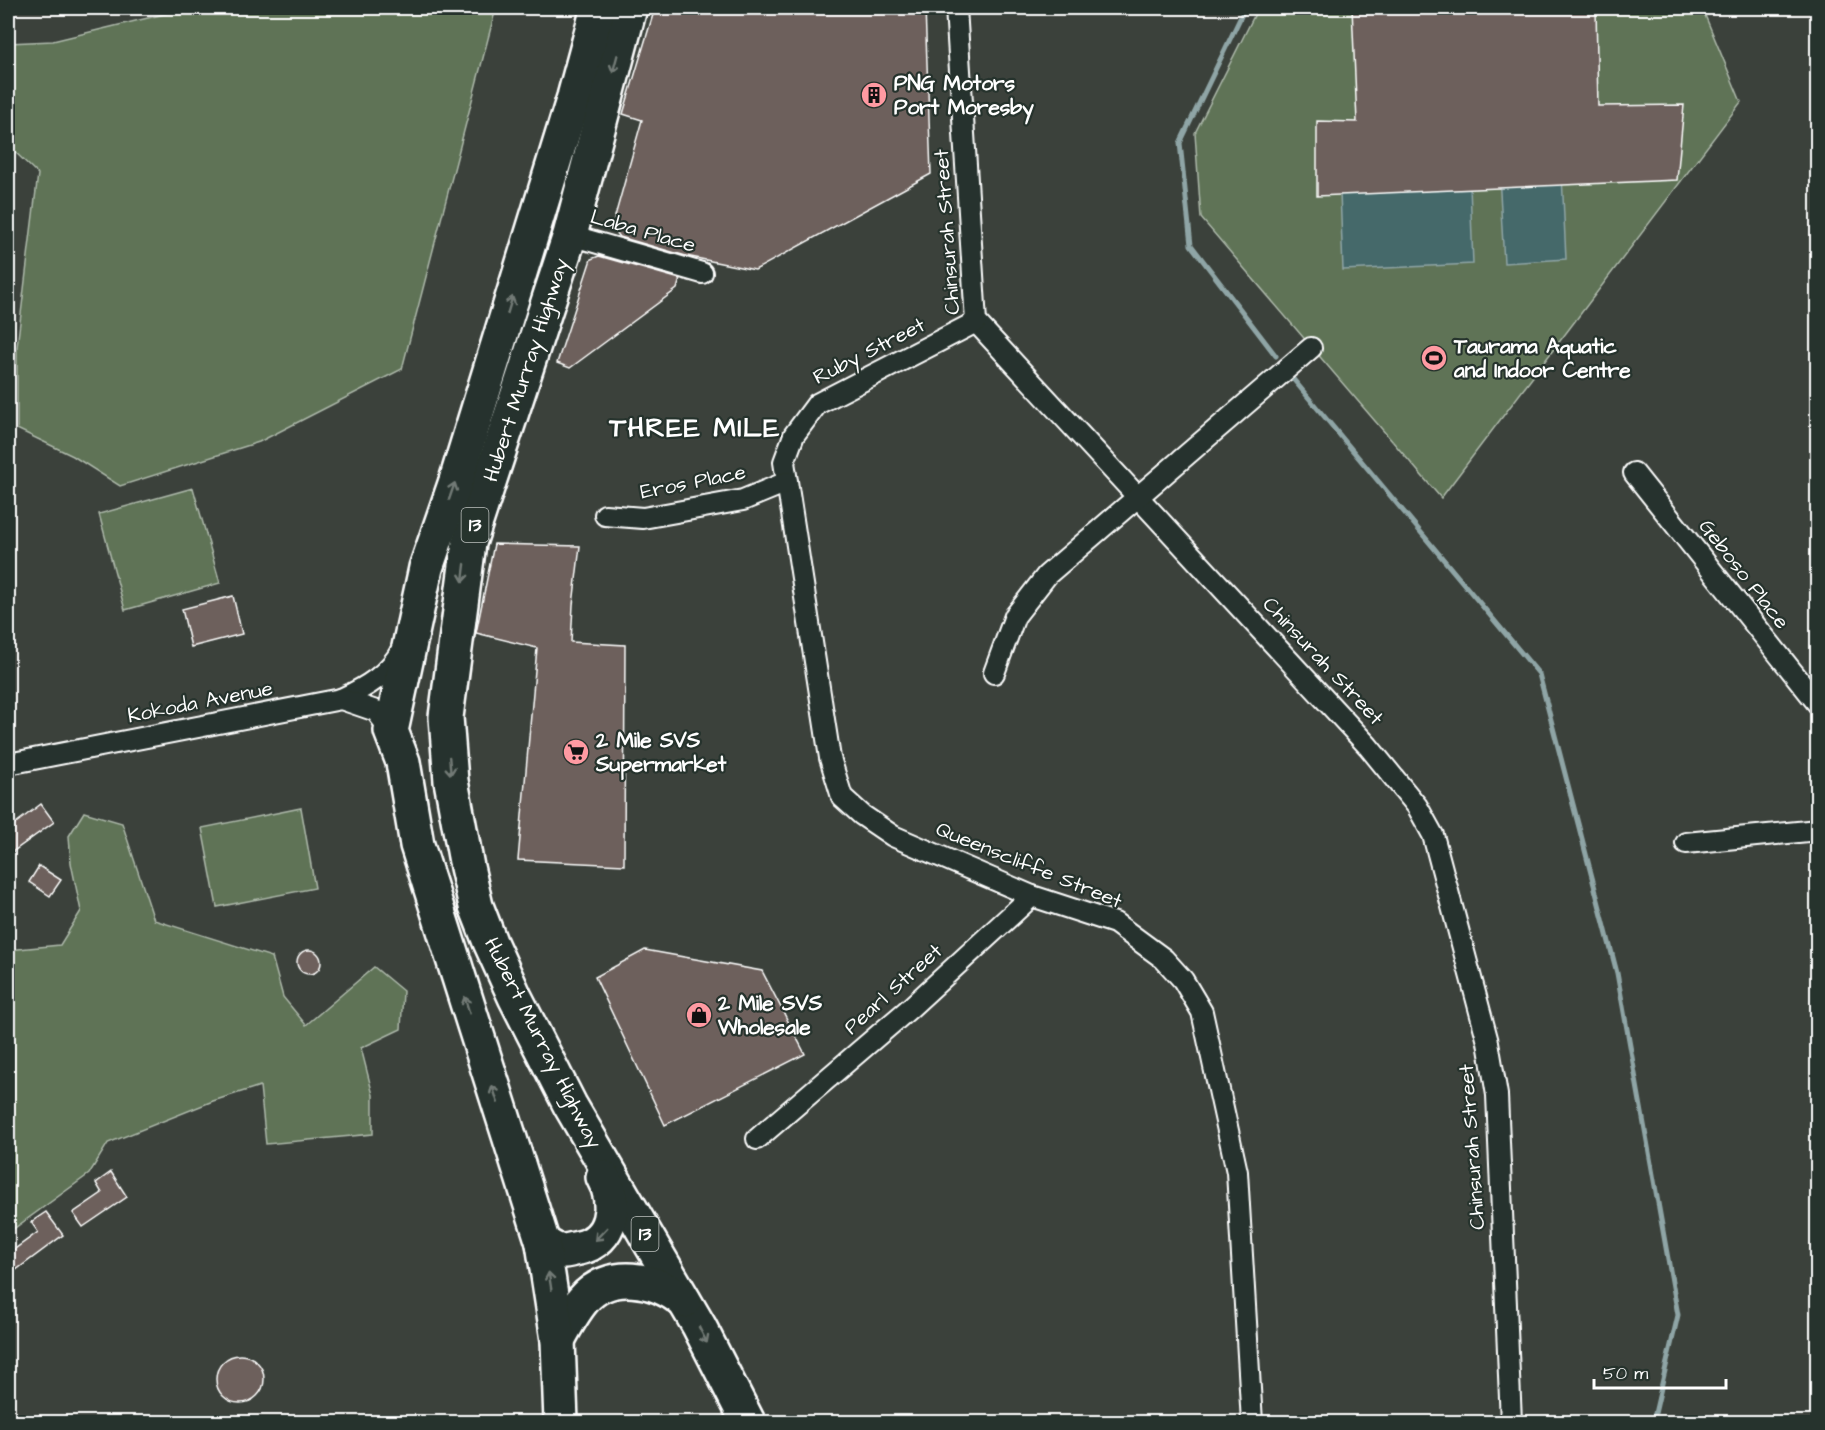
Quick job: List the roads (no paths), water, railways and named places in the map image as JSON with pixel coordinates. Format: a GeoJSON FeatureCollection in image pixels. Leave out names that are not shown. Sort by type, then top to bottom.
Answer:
{"type":"FeatureCollection","features":[{"type":"Feature","properties":{"kind":"highway"},"geometry":{"type":"LineString","coordinates":[[574,97],[573,79],[584,30],[585,8]]}},
{"type":"Feature","properties":{"kind":"highway","name":"Hubert Murray Highway"},"geometry":{"type":"LineString","coordinates":[[561,1422],[558,1340],[543,1243],[417,845],[403,762],[391,731],[426,568],[574,97],[622,11]]}},
{"type":"Feature","properties":{"kind":"highway","name":"Hubert Murray Highway"},"geometry":{"type":"LineString","coordinates":[[622,11],[570,235],[470,543],[446,717],[451,781],[476,906],[515,997],[570,1105],[686,1303],[748,1422]]}},
{"type":"Feature","properties":{"kind":"highway"},"geometry":{"type":"LineString","coordinates":[[543,1243],[560,1251],[583,1248],[596,1240],[609,1226],[612,1206],[609,1188],[576,1131],[570,1105]]}},
{"type":"Feature","properties":{"kind":"highway"},"geometry":{"type":"LineString","coordinates":[[558,1340],[583,1299],[600,1286],[622,1280],[640,1280],[668,1288],[686,1303]]}},
{"type":"Feature","properties":{"kind":"street","name":"Chinsurah Street"},"geometry":{"type":"LineString","coordinates":[[956,8],[976,322],[1368,746],[1417,806],[1433,835],[1488,1042],[1497,1095],[1510,1422]]}},
{"type":"Feature","properties":{"kind":"street","name":"Laba Place"},"geometry":{"type":"LineString","coordinates":[[570,235],[702,273]]}},
{"type":"Feature","properties":{"kind":"street","name":"Ruby Street"},"geometry":{"type":"LineString","coordinates":[[794,435],[818,404],[976,322]]}},
{"type":"Feature","properties":{"kind":"street"},"geometry":{"type":"LineString","coordinates":[[994,674],[1015,616],[1047,575],[1311,348]]}},
{"type":"Feature","properties":{"kind":"street","name":"Queenscliffe Street"},"geometry":{"type":"LineString","coordinates":[[794,435],[784,462],[830,758],[842,796],[862,815],[893,836],[1032,896],[1115,923],[1164,959],[1183,981],[1202,1012],[1238,1172],[1252,1422]]}},
{"type":"Feature","properties":{"kind":"street","name":"Geboso Place"},"geometry":{"type":"LineString","coordinates":[[1634,473],[1818,704]]}},
{"type":"Feature","properties":{"kind":"street","name":"Eros Place"},"geometry":{"type":"LineString","coordinates":[[606,515],[644,518],[743,500],[787,482]]}},
{"type":"Feature","properties":{"kind":"street"},"geometry":{"type":"LineString","coordinates":[[341,699],[366,687],[388,670],[401,652],[413,626]]}},
{"type":"Feature","properties":{"kind":"street","name":"Kokoda Avenue"},"geometry":{"type":"LineString","coordinates":[[8,764],[341,699],[376,711],[391,731]]}},
{"type":"Feature","properties":{"kind":"street"},"geometry":{"type":"LineString","coordinates":[[1686,843],[1818,830]]}},
{"type":"Feature","properties":{"kind":"street","name":"Pearl Street"},"geometry":{"type":"LineString","coordinates":[[757,1139],[910,1008],[1032,896]]}},
{"type":"Feature","properties":{"kind":"water"},"geometry":{"type":"Polygon","coordinates":[[[1561,154],[1566,259],[1504,263],[1498,157],[1561,154]]]}},
{"type":"Feature","properties":{"kind":"water"},"geometry":{"type":"Polygon","coordinates":[[[1469,159],[1473,264],[1343,270],[1339,166],[1469,159]]]}},
{"type":"Feature","properties":{"kind":"waterway"},"geometry":{"type":"LineString","coordinates":[[1245,8],[1180,143],[1191,245],[1276,356]]}},
{"type":"Feature","properties":{"kind":"waterway"},"geometry":{"type":"LineString","coordinates":[[1293,379],[1539,674],[1617,973],[1678,1315],[1653,1422]]}},
{"type":"Feature","properties":{"kind":"place","name":"PNG Motors Port Moresby"},"geometry":{"type":"Point","coordinates":[874,95]}},
{"type":"Feature","properties":{"kind":"place","name":"Taurama Aquatic and Indoor Centre"},"geometry":{"type":"Point","coordinates":[1434,358]}},
{"type":"Feature","properties":{"kind":"place","name":"2 Mile SVS Supermarket"},"geometry":{"type":"Point","coordinates":[576,752]}},
{"type":"Feature","properties":{"kind":"place","name":"2 Mile SVS Wholesale"},"geometry":{"type":"Point","coordinates":[699,1015]}},
{"type":"Feature","properties":{"kind":"district","name":"THREE MILE"},"geometry":{"type":"Point","coordinates":[695,428]}}]}
